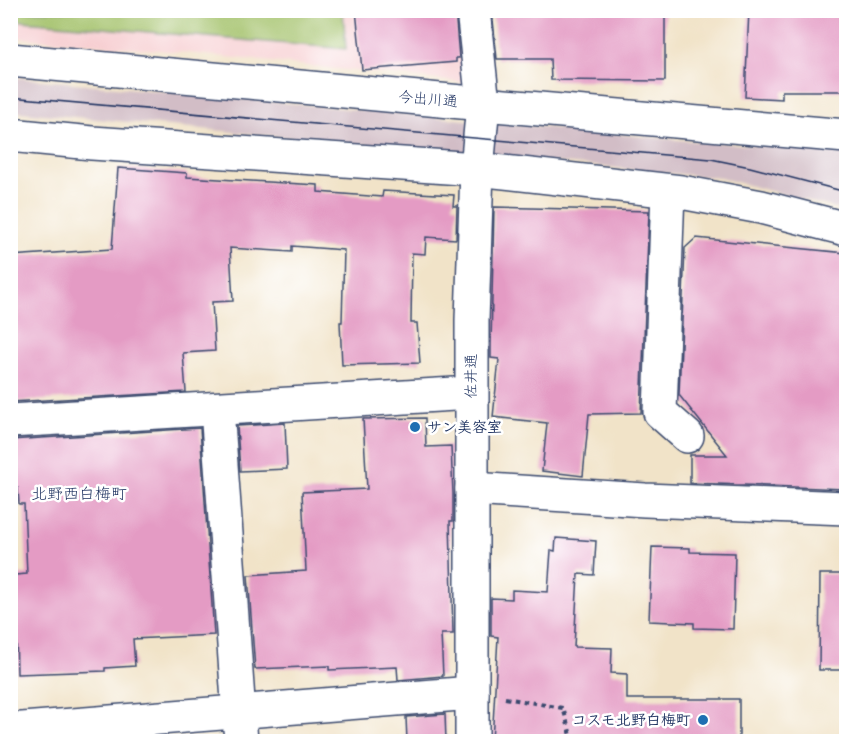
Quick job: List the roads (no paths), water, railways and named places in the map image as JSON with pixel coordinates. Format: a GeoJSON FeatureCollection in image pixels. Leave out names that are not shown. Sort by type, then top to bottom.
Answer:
{"type":"FeatureCollection","features":[{"type":"Feature","properties":{"kind":"street","name":"佐井通"},"geometry":{"type":"LineString","coordinates":[[472,741],[471,393],[477,169],[483,104],[473,10]]}},
{"type":"Feature","properties":{"kind":"street","name":"今出川通"},"geometry":{"type":"LineString","coordinates":[[10,60],[846,136]]}},
{"type":"Feature","properties":{"kind":"street"},"geometry":{"type":"LineString","coordinates":[[10,135],[104,144],[477,169],[668,191],[761,207],[846,229]]}},
{"type":"Feature","properties":{"kind":"street"},"geometry":{"type":"LineString","coordinates":[[668,191],[660,412],[687,436]]}},
{"type":"Feature","properties":{"kind":"street"},"geometry":{"type":"LineString","coordinates":[[10,421],[471,393]]}},
{"type":"Feature","properties":{"kind":"street"},"geometry":{"type":"LineString","coordinates":[[217,409],[240,727]]}},
{"type":"Feature","properties":{"kind":"street"},"geometry":{"type":"LineString","coordinates":[[472,489],[846,508]]}},
{"type":"Feature","properties":{"kind":"street"},"geometry":{"type":"LineString","coordinates":[[10,730],[240,727],[472,693]]}},
{"type":"Feature","properties":{"kind":"tram line"},"geometry":{"type":"LineString","coordinates":[[10,97],[711,159],[846,192]]}},
{"type":"Feature","properties":{"kind":"place","name":"サン美容室"},"geometry":{"type":"Point","coordinates":[415,427]}},
{"type":"Feature","properties":{"kind":"place","name":"コスモ北野白梅町"},"geometry":{"type":"Point","coordinates":[703,720]}},
{"type":"Feature","properties":{"kind":"district","name":"北野西白梅町"},"geometry":{"type":"Point","coordinates":[79,493]}}]}
